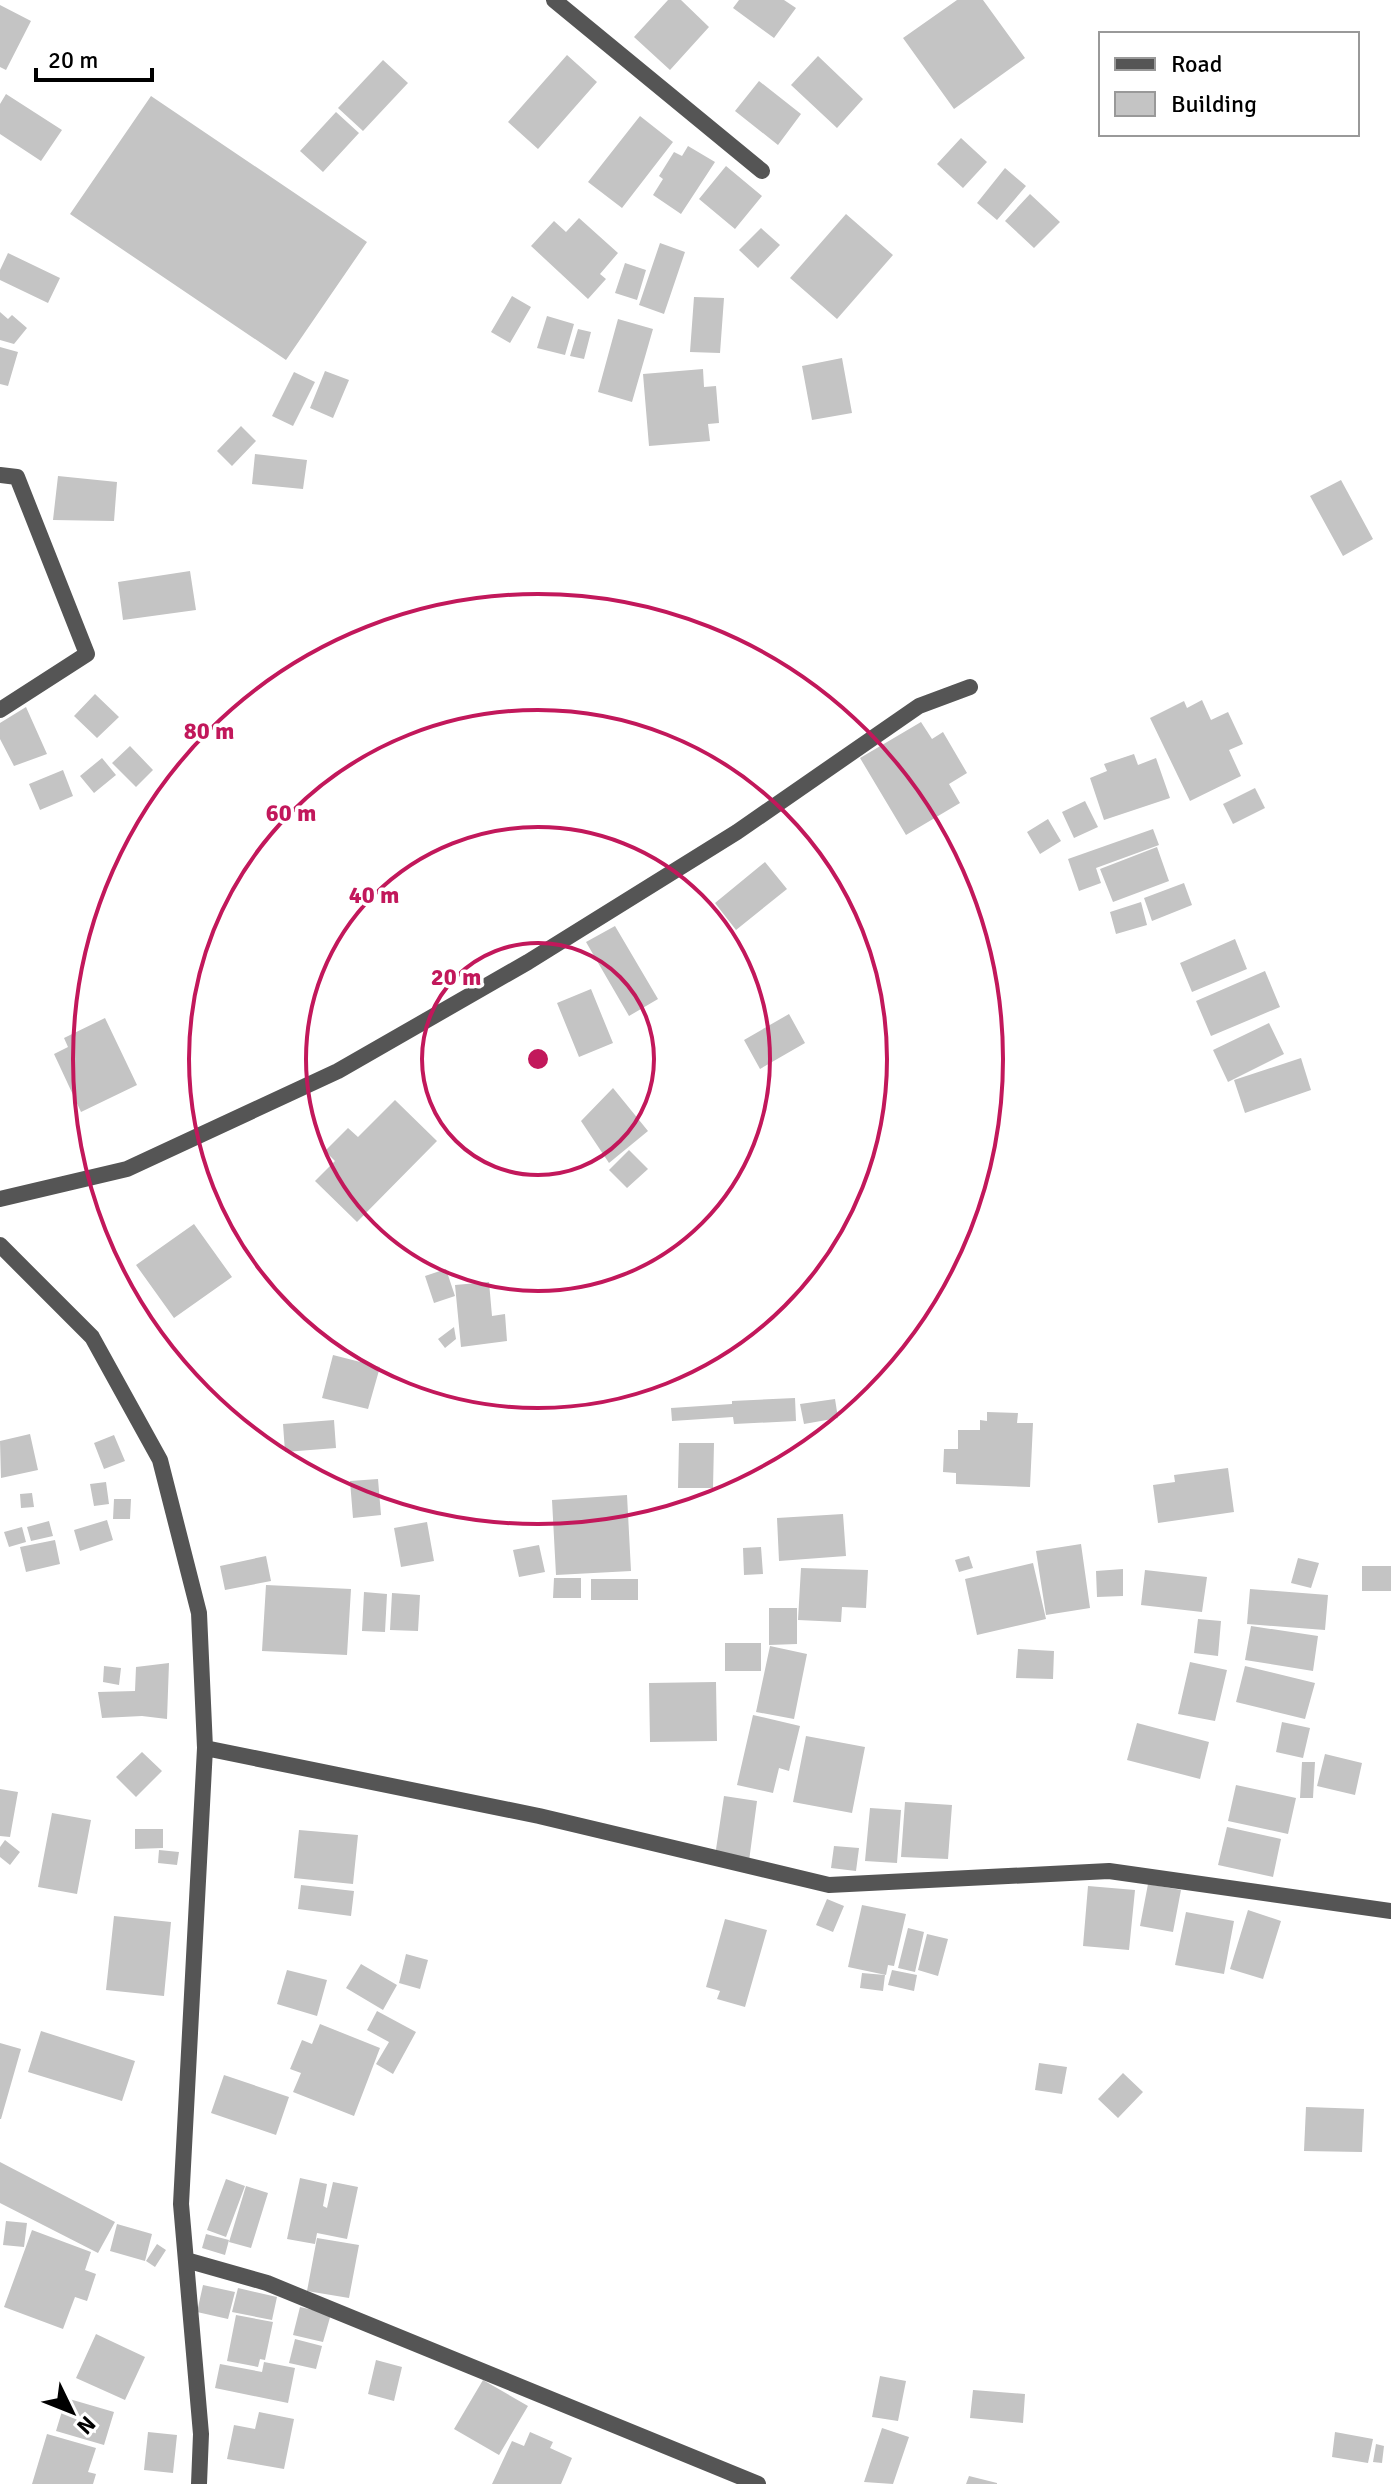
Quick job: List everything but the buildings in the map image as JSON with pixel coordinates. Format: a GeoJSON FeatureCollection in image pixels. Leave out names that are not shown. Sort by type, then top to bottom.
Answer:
{"type":"FeatureCollection","features":[{"type":"Feature","properties":{"kind":"street"},"geometry":{"type":"LineString","coordinates":[[554,0],[762,171]]}},
{"type":"Feature","properties":{"kind":"street"},"geometry":{"type":"LineString","coordinates":[[0,475],[17,477],[87,654],[0,710]]}},
{"type":"Feature","properties":{"kind":"street"},"geometry":{"type":"LineString","coordinates":[[0,1199],[127,1169],[338,1071],[528,962],[711,848],[919,706],[970,687]]}},
{"type":"Feature","properties":{"kind":"street"},"geometry":{"type":"LineString","coordinates":[[0,1245],[92,1337],[160,1460],[199,1613],[205,1748],[181,2204],[201,2434],[199,2484]]}},
{"type":"Feature","properties":{"kind":"street"},"geometry":{"type":"LineString","coordinates":[[205,1748],[539,1816],[829,1885],[1109,1871],[1391,1911]]}},
{"type":"Feature","properties":{"kind":"street"},"geometry":{"type":"LineString","coordinates":[[186,2260],[267,2283],[758,2484]]}}]}
